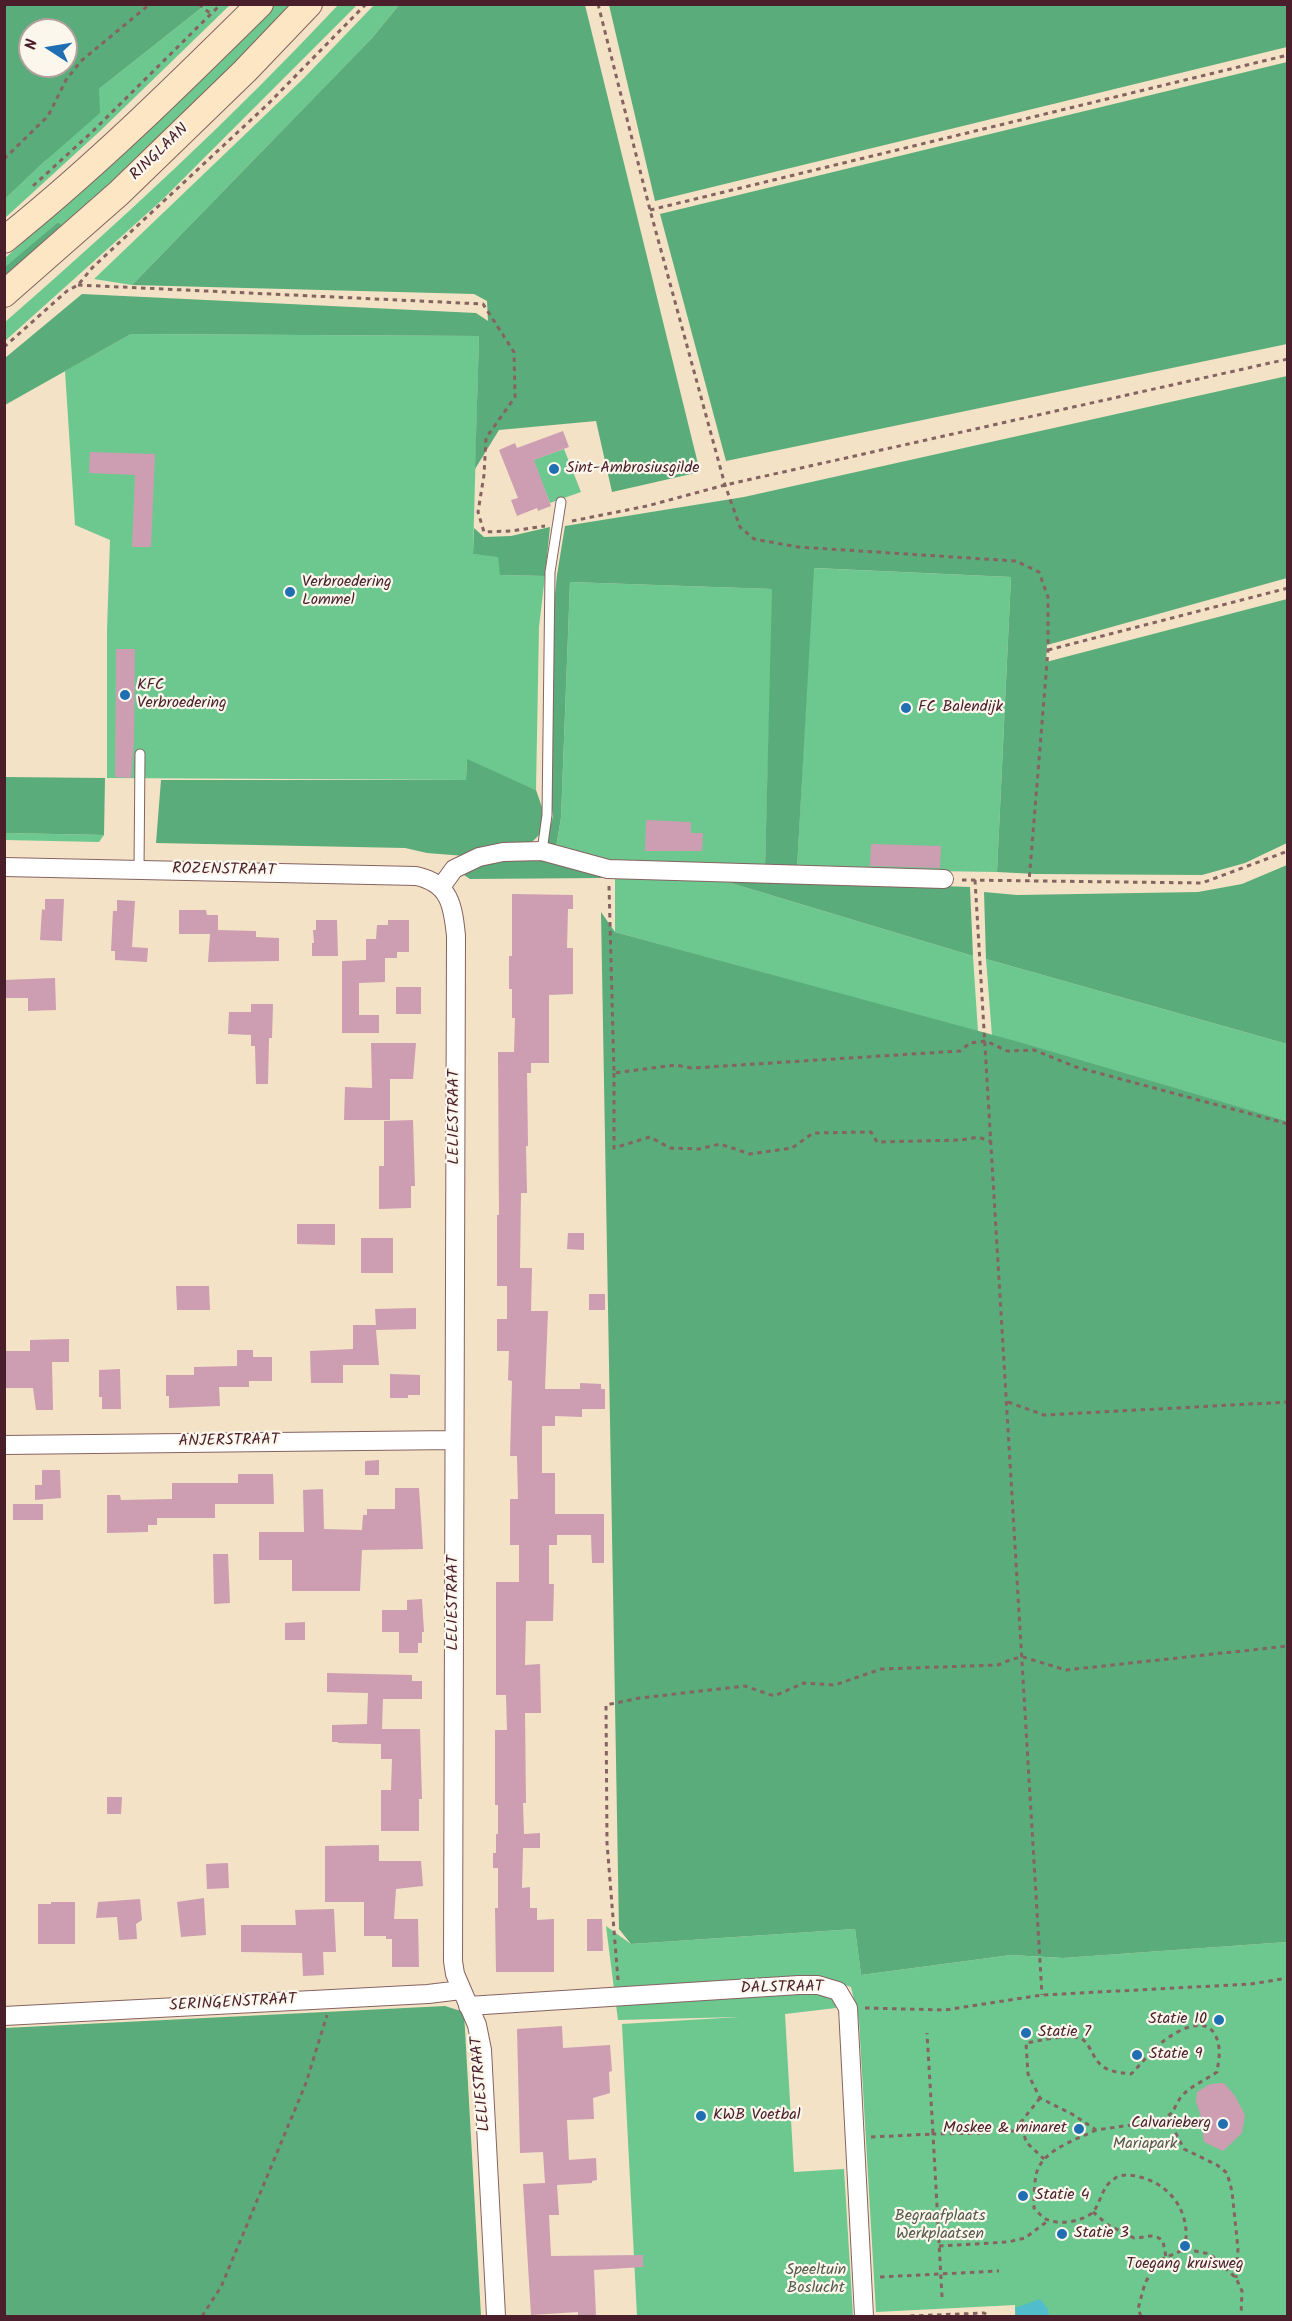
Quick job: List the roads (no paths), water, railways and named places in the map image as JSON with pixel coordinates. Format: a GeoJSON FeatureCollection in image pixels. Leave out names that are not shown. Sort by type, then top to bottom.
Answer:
{"type":"FeatureCollection","features":[{"type":"Feature","properties":{"kind":"main road"},"geometry":{"type":"LineString","coordinates":[[4,240],[50,203],[150,112],[260,4]]}},
{"type":"Feature","properties":{"kind":"main road","name":"RINGLAAN"},"geometry":{"type":"LineString","coordinates":[[4,294],[119,193],[245,71],[309,4]]}},
{"type":"Feature","properties":{"kind":"street"},"geometry":{"type":"LineString","coordinates":[[441,887],[454,869],[479,857],[503,852],[542,851],[608,869],[944,879]]}},
{"type":"Feature","properties":{"kind":"street","name":"ROZENSTRAAT"},"geometry":{"type":"LineString","coordinates":[[4,867],[399,875],[429,879],[441,887]]}},
{"type":"Feature","properties":{"kind":"street","name":"LELIESTRAAT"},"geometry":{"type":"LineString","coordinates":[[441,887],[451,905],[456,936],[453,1961],[455,1974],[477,2025],[482,2049],[496,2316]]}},
{"type":"Feature","properties":{"kind":"street","name":"ANJERSTRAAT"},"geometry":{"type":"LineString","coordinates":[[4,1444],[454,1440]]}},
{"type":"Feature","properties":{"kind":"street","name":"DALSTRAAT"},"geometry":{"type":"LineString","coordinates":[[465,1998],[619,1996],[818,1985],[838,1991],[848,2008],[864,2316]]}},
{"type":"Feature","properties":{"kind":"street","name":"SERINGENSTRAAT"},"geometry":{"type":"LineString","coordinates":[[4,2016],[428,1994],[465,1998]]}},
{"type":"Feature","properties":{"kind":"lane"},"geometry":{"type":"LineString","coordinates":[[542,851],[547,815],[550,572],[561,502]]}},
{"type":"Feature","properties":{"kind":"lane"},"geometry":{"type":"LineString","coordinates":[[139,869],[140,754]]}},
{"type":"Feature","properties":{"kind":"water"},"geometry":{"type":"Polygon","coordinates":[[[1040,2299],[1048,2309],[1049,2316],[1017,2316],[1015,2308],[1040,2299]]]}},
{"type":"Feature","properties":{"kind":"place","name":"Sint-Ambrosiusgilde"},"geometry":{"type":"Point","coordinates":[554,469]}},
{"type":"Feature","properties":{"kind":"place","name":"Verbroedering Lommel"},"geometry":{"type":"Point","coordinates":[290,592]}},
{"type":"Feature","properties":{"kind":"place","name":"KFC Verbroedering"},"geometry":{"type":"Point","coordinates":[125,695]}},
{"type":"Feature","properties":{"kind":"place","name":"FC Balendijk"},"geometry":{"type":"Point","coordinates":[906,708]}},
{"type":"Feature","properties":{"kind":"place","name":"Statie 10"},"geometry":{"type":"Point","coordinates":[1219,2020]}},
{"type":"Feature","properties":{"kind":"place","name":"Statie 7"},"geometry":{"type":"Point","coordinates":[1026,2033]}},
{"type":"Feature","properties":{"kind":"place","name":"Statie 9"},"geometry":{"type":"Point","coordinates":[1137,2055]}},
{"type":"Feature","properties":{"kind":"place","name":"KWB Voetbal"},"geometry":{"type":"Point","coordinates":[701,2116]}},
{"type":"Feature","properties":{"kind":"place","name":"Calvarieberg"},"geometry":{"type":"Point","coordinates":[1223,2124]}},
{"type":"Feature","properties":{"kind":"place","name":"Moskee & minaret"},"geometry":{"type":"Point","coordinates":[1079,2129]}},
{"type":"Feature","properties":{"kind":"place","name":"Statie 4"},"geometry":{"type":"Point","coordinates":[1023,2196]}},
{"type":"Feature","properties":{"kind":"place","name":"Statie 3"},"geometry":{"type":"Point","coordinates":[1062,2234]}},
{"type":"Feature","properties":{"kind":"place","name":"Toegang kruisweg"},"geometry":{"type":"Point","coordinates":[1185,2246]}},
{"type":"Feature","properties":{"kind":"park label","name":"Mariapark"},"geometry":{"type":"Point","coordinates":[1145,2145]}},
{"type":"Feature","properties":{"kind":"park label","name":"Begraafplaats Werkplaatsen"},"geometry":{"type":"Point","coordinates":[940,2226]}},
{"type":"Feature","properties":{"kind":"park label","name":"Speeltuin Boslucht"},"geometry":{"type":"Point","coordinates":[816,2280]}}]}
